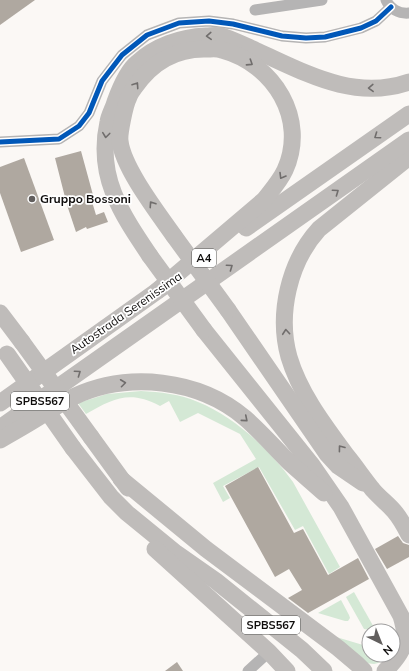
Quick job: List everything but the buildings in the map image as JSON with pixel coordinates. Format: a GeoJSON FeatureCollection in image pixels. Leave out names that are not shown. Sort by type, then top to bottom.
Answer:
{"type":"FeatureCollection","features":[{"type":"Feature","properties":{"kind":"highway"},"geometry":{"type":"LineString","coordinates":[[385,671],[395,661],[406,639],[406,631],[401,616],[341,507],[312,465],[204,330],[150,256],[126,220],[113,192],[106,170],[105,146],[108,122],[120,88],[136,63],[162,46],[191,37],[220,36],[319,80],[338,85],[359,89],[381,88],[409,82]]}},
{"type":"Feature","properties":{"kind":"highway"},"geometry":{"type":"LineString","coordinates":[[157,291],[264,200],[285,171],[290,153],[292,136],[291,124],[287,105],[280,91],[258,68],[244,59],[221,49],[192,48],[165,57],[142,77],[128,98],[122,120],[120,141],[127,164],[150,202],[174,236],[228,310],[331,458],[344,471],[373,490]]}},
{"type":"Feature","properties":{"kind":"highway","name":"Autostrada Serenissima"},"geometry":{"type":"LineString","coordinates":[[0,403],[409,114]]}},
{"type":"Feature","properties":{"kind":"highway","name":"Autostrada Serenissima"},"geometry":{"type":"LineString","coordinates":[[0,428],[409,140]]}},
{"type":"Feature","properties":{"kind":"highway"},"geometry":{"type":"LineString","coordinates":[[409,157],[319,229],[310,240],[302,252],[291,280],[287,294],[285,314],[289,356],[305,394],[328,430],[373,490],[395,512],[409,535]]}},
{"type":"Feature","properties":{"kind":"highway","name":"SPBS567"},"geometry":{"type":"LineString","coordinates":[[0,313],[121,479],[151,516],[216,581]]}},
{"type":"Feature","properties":{"kind":"highway","name":"SPBS567"},"geometry":{"type":"LineString","coordinates":[[3,349],[73,448],[111,497],[127,513],[160,541],[216,581],[302,650],[324,671]]}},
{"type":"Feature","properties":{"kind":"highway"},"geometry":{"type":"LineString","coordinates":[[0,440],[73,397],[92,390],[110,385],[134,382],[160,383],[184,387],[203,393],[227,406],[244,418],[291,464],[341,507]]}},
{"type":"Feature","properties":{"kind":"highway"},"geometry":{"type":"LineString","coordinates":[[121,479],[179,528],[338,648],[364,671]]}},
{"type":"Feature","properties":{"kind":"highway"},"geometry":{"type":"LineString","coordinates":[[111,497],[131,525],[143,538],[269,652],[287,671]]}},
{"type":"Feature","properties":{"kind":"street"},"geometry":{"type":"LineString","coordinates":[[254,10],[322,0]]}},
{"type":"Feature","properties":{"kind":"street"},"geometry":{"type":"LineString","coordinates":[[0,142],[59,139],[79,126],[89,113],[102,81],[122,55],[147,35],[179,23],[209,21],[233,24],[282,36],[312,38],[331,36],[361,28],[376,21],[388,4],[397,11],[409,13]]}},
{"type":"Feature","properties":{"kind":"street"},"geometry":{"type":"LineString","coordinates":[[248,671],[269,652]]}},
{"type":"Feature","properties":{"kind":"green space"},"geometry":{"type":"Polygon","coordinates":[[[141,391],[170,394],[198,402],[225,416],[251,436],[274,458],[293,482],[340,567],[329,574],[303,526],[295,530],[259,467],[223,486],[230,498],[223,502],[213,483],[256,459],[240,434],[198,413],[180,422],[169,401],[160,406],[140,398],[122,398],[105,404],[86,414],[78,403],[107,394],[141,391]]]}},
{"type":"Feature","properties":{"kind":"green space"},"geometry":{"type":"Polygon","coordinates":[[[354,592],[371,623],[361,624],[346,597],[354,592]]]}},
{"type":"Feature","properties":{"kind":"green space"},"geometry":{"type":"Polygon","coordinates":[[[341,600],[350,618],[348,621],[318,613],[341,600]]]}},
{"type":"Feature","properties":{"kind":"green space"},"geometry":{"type":"Polygon","coordinates":[[[323,633],[361,644],[361,660],[323,633]]]}},
{"type":"Feature","properties":{"kind":"cycle path"},"geometry":{"type":"LineString","coordinates":[[0,142],[59,139],[79,126],[89,113],[102,81],[122,55],[147,35],[179,23],[209,21],[233,24],[282,36],[306,38],[325,37],[361,28],[376,21],[391,7]]}},
{"type":"Feature","properties":{"kind":"place","name":"Gruppo Bossoni"},"geometry":{"type":"Point","coordinates":[32,199]}}]}
